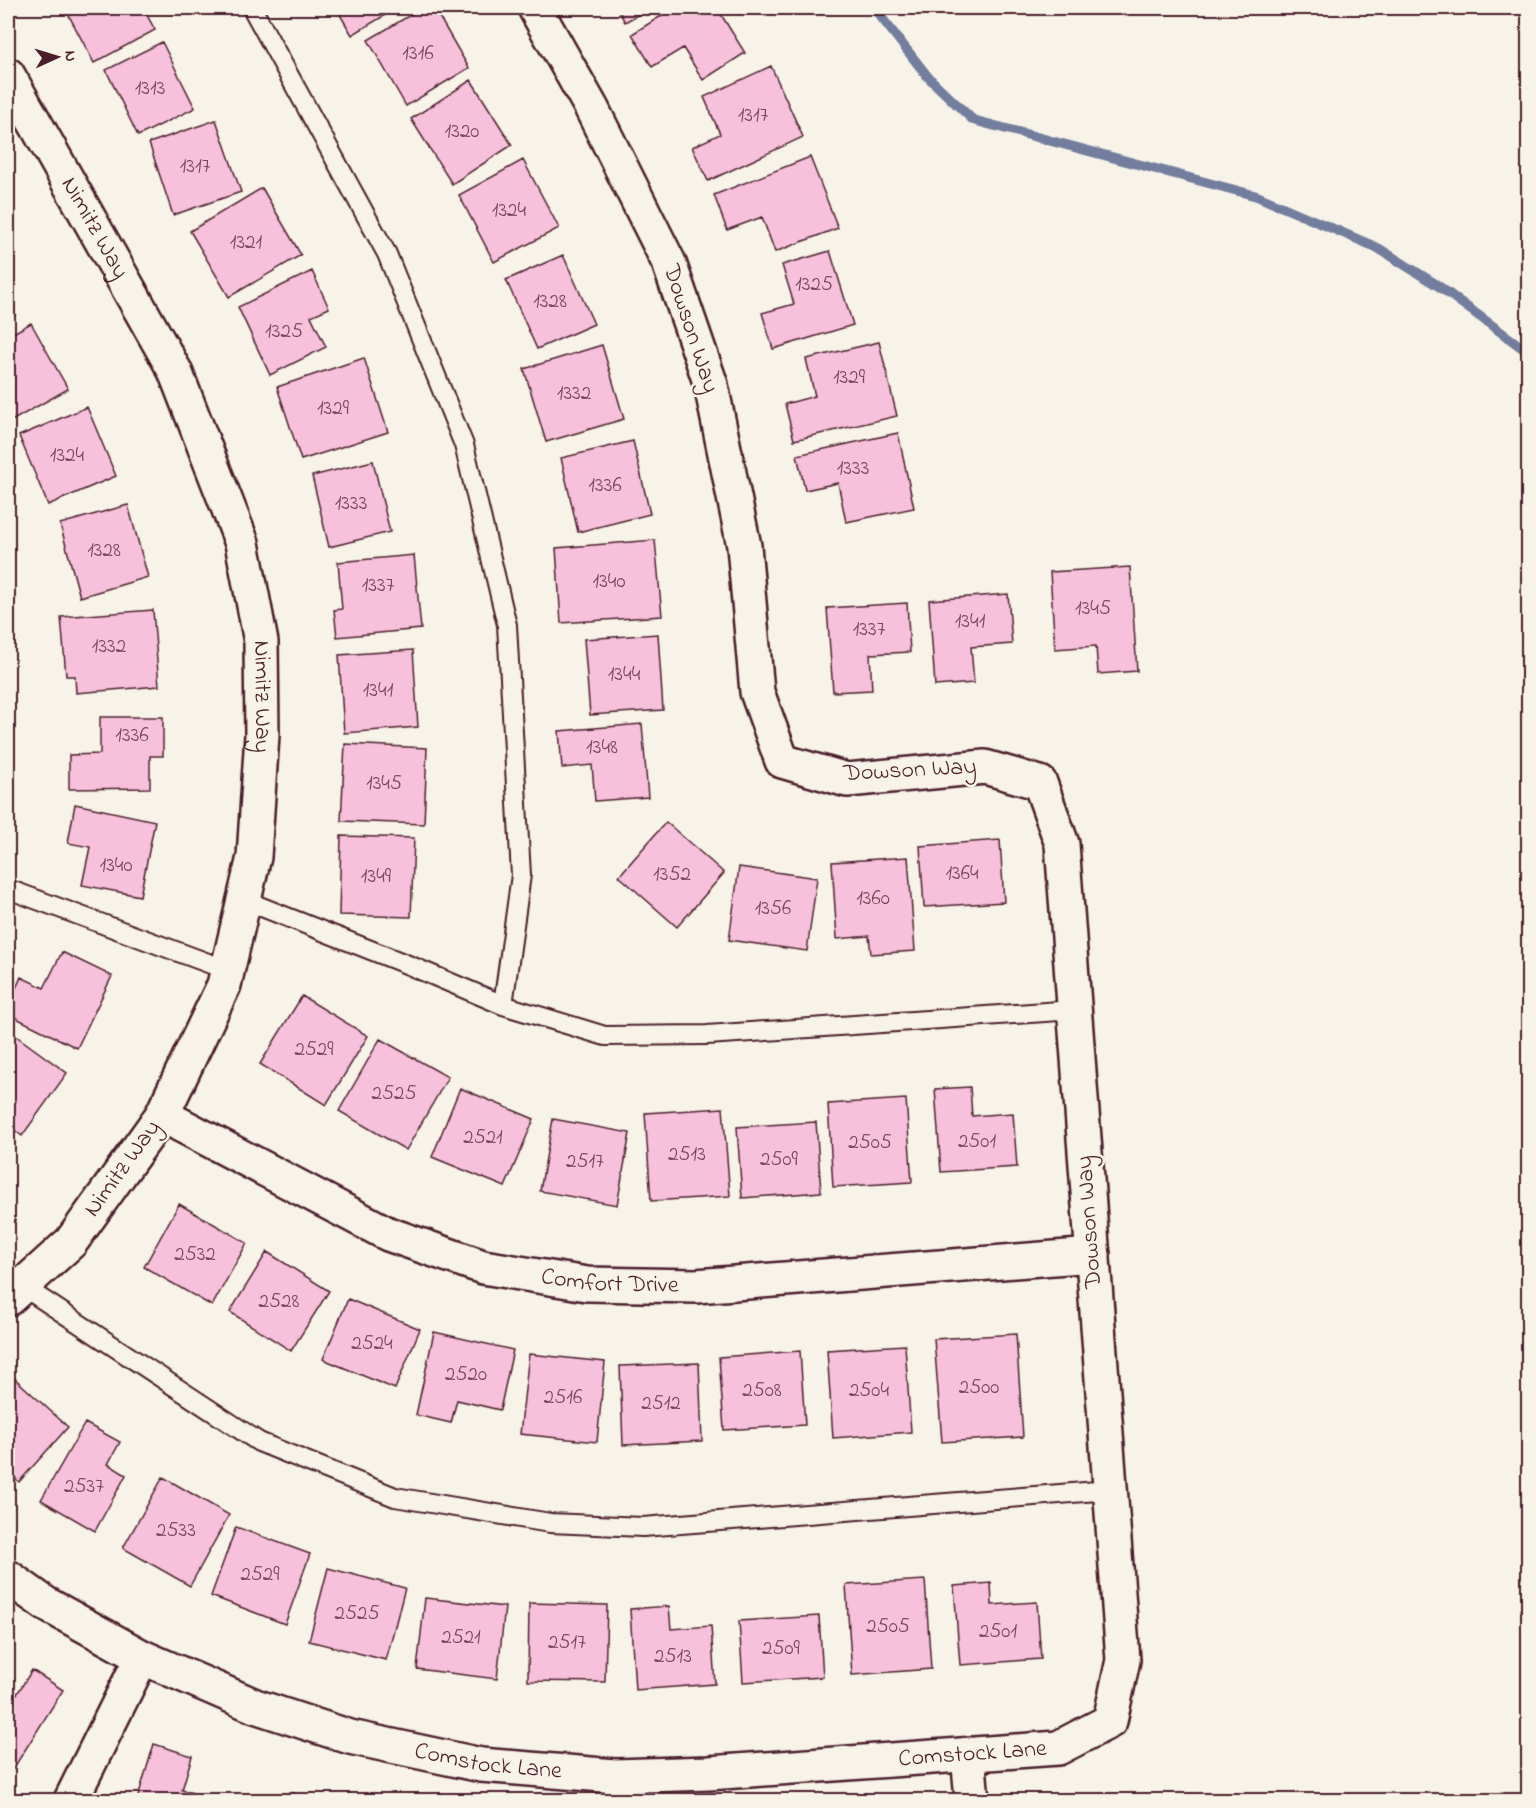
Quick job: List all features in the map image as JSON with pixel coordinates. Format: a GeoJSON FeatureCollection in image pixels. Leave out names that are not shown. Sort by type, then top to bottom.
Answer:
{"type":"FeatureCollection","features":[{"type":"Feature","properties":{"kind":"street","name":"Dowson Way"},"geometry":{"type":"LineString","coordinates":[[535,8],[591,107],[669,263],[711,384],[744,546],[757,692],[782,761],[847,780],[985,766],[1040,783],[1062,844],[1123,1660],[1110,1721]]}},
{"type":"Feature","properties":{"kind":"street","name":"Nimitz Way"},"geometry":{"type":"LineString","coordinates":[[8,75],[175,371],[243,543],[261,642],[262,735],[254,857],[224,985],[162,1115],[71,1242],[15,1293]]}},
{"type":"Feature","properties":{"kind":"street","name":"Comfort Drive"},"geometry":{"type":"LineString","coordinates":[[162,1115],[388,1234],[483,1267],[587,1284],[696,1286],[1093,1255]]}},
{"type":"Feature","properties":{"kind":"street","name":"Comstock Lane"},"geometry":{"type":"LineString","coordinates":[[8,1577],[46,1604],[142,1657],[255,1706],[339,1734],[481,1765],[615,1776],[710,1773],[1058,1748],[1110,1721]]}},
{"type":"Feature","properties":{"kind":"street"},"geometry":{"type":"LineString","coordinates":[[71,1800],[142,1657]]}},
{"type":"Feature","properties":{"kind":"street"},"geometry":{"type":"LineString","coordinates":[[968,1754],[972,1800]]}},
{"type":"Feature","properties":{"kind":"lane"},"geometry":{"type":"LineString","coordinates":[[252,8],[387,254],[464,445],[507,625],[521,875],[503,1005]]}},
{"type":"Feature","properties":{"kind":"lane"},"geometry":{"type":"LineString","coordinates":[[8,889],[227,970]]}},
{"type":"Feature","properties":{"kind":"lane"},"geometry":{"type":"LineString","coordinates":[[244,900],[503,1005],[605,1035],[707,1035],[1074,1010]]}},
{"type":"Feature","properties":{"kind":"lane"},"geometry":{"type":"LineString","coordinates":[[15,1293],[259,1442],[395,1497],[550,1523],[643,1527],[1110,1490]]}},
{"type":"Feature","properties":{"kind":"building"},"geometry":{"type":"Polygon","coordinates":[[[65,8],[143,8],[155,30],[94,63],[65,8]]]}},
{"type":"Feature","properties":{"kind":"building"},"geometry":{"type":"Polygon","coordinates":[[[336,8],[397,8],[352,35],[336,8]]]}},
{"type":"Feature","properties":{"kind":"building"},"geometry":{"type":"Polygon","coordinates":[[[422,8],[434,8],[469,68],[406,106],[368,40],[422,8]]]}},
{"type":"Feature","properties":{"kind":"building"},"geometry":{"type":"Polygon","coordinates":[[[617,8],[650,8],[625,22],[617,8]]]}},
{"type":"Feature","properties":{"kind":"building"},"geometry":{"type":"Polygon","coordinates":[[[674,8],[717,8],[745,53],[703,80],[683,48],[652,67],[632,34],[674,8]]]}},
{"type":"Feature","properties":{"kind":"building"},"geometry":{"type":"Polygon","coordinates":[[[162,42],[195,108],[138,136],[106,70],[162,42]]]}},
{"type":"Feature","properties":{"kind":"building"},"geometry":{"type":"Polygon","coordinates":[[[771,66],[803,137],[708,181],[692,147],[720,134],[704,97],[771,66]]]}},
{"type":"Feature","properties":{"kind":"building"},"geometry":{"type":"Polygon","coordinates":[[[471,80],[512,145],[452,184],[411,119],[471,80]]]}},
{"type":"Feature","properties":{"kind":"building"},"geometry":{"type":"Polygon","coordinates":[[[216,120],[241,192],[173,215],[149,143],[216,120]]]}},
{"type":"Feature","properties":{"kind":"building"},"geometry":{"type":"Polygon","coordinates":[[[810,157],[838,228],[775,252],[762,217],[727,230],[714,195],[810,157]]]}},
{"type":"Feature","properties":{"kind":"building"},"geometry":{"type":"Polygon","coordinates":[[[523,160],[559,228],[494,262],[459,195],[523,160]]]}},
{"type":"Feature","properties":{"kind":"building"},"geometry":{"type":"Polygon","coordinates":[[[262,188],[301,255],[229,297],[190,231],[262,188]]]}},
{"type":"Feature","properties":{"kind":"building"},"geometry":{"type":"Polygon","coordinates":[[[830,251],[853,325],[773,349],[762,313],[794,304],[782,265],[830,251]]]}},
{"type":"Feature","properties":{"kind":"building"},"geometry":{"type":"Polygon","coordinates":[[[563,255],[594,324],[537,349],[506,280],[563,255]]]}},
{"type":"Feature","properties":{"kind":"building"},"geometry":{"type":"Polygon","coordinates":[[[312,271],[329,308],[311,316],[326,347],[270,375],[238,307],[312,271]]]}},
{"type":"Feature","properties":{"kind":"building"},"geometry":{"type":"Polygon","coordinates":[[[8,296],[15,315],[8,318],[8,296]]]}},
{"type":"Feature","properties":{"kind":"building"},"geometry":{"type":"Polygon","coordinates":[[[31,323],[68,389],[8,423],[8,336],[31,323]]]}},
{"type":"Feature","properties":{"kind":"building"},"geometry":{"type":"Polygon","coordinates":[[[879,342],[897,416],[794,440],[785,404],[815,396],[806,359],[879,342]]]}},
{"type":"Feature","properties":{"kind":"building"},"geometry":{"type":"Polygon","coordinates":[[[602,345],[624,419],[546,442],[524,369],[602,345]]]}},
{"type":"Feature","properties":{"kind":"building"},"geometry":{"type":"Polygon","coordinates":[[[364,358],[388,432],[301,460],[277,387],[364,358]]]}},
{"type":"Feature","properties":{"kind":"building"},"geometry":{"type":"Polygon","coordinates":[[[87,407],[116,476],[48,505],[19,436],[87,407]]]}},
{"type":"Feature","properties":{"kind":"building"},"geometry":{"type":"Polygon","coordinates":[[[898,433],[914,508],[846,522],[838,483],[805,490],[797,455],[898,433]]]}},
{"type":"Feature","properties":{"kind":"building"},"geometry":{"type":"Polygon","coordinates":[[[633,441],[650,514],[578,532],[561,458],[633,441]]]}},
{"type":"Feature","properties":{"kind":"building"},"geometry":{"type":"Polygon","coordinates":[[[373,461],[390,532],[329,547],[312,476],[373,461]]]}},
{"type":"Feature","properties":{"kind":"building"},"geometry":{"type":"Polygon","coordinates":[[[128,505],[148,577],[80,597],[60,524],[128,505]]]}},
{"type":"Feature","properties":{"kind":"building"},"geometry":{"type":"Polygon","coordinates":[[[655,540],[662,616],[561,623],[556,548],[655,540]]]}},
{"type":"Feature","properties":{"kind":"building"},"geometry":{"type":"Polygon","coordinates":[[[414,555],[421,629],[337,637],[334,610],[342,609],[338,562],[414,555]]]}},
{"type":"Feature","properties":{"kind":"building"},"geometry":{"type":"Polygon","coordinates":[[[1130,567],[1137,671],[1098,674],[1096,646],[1055,649],[1050,572],[1130,567]]]}},
{"type":"Feature","properties":{"kind":"building"},"geometry":{"type":"Polygon","coordinates":[[[1008,594],[1012,644],[971,647],[974,683],[935,686],[929,600],[1008,594]]]}},
{"type":"Feature","properties":{"kind":"building"},"geometry":{"type":"Polygon","coordinates":[[[907,603],[910,652],[870,654],[872,690],[833,692],[827,608],[907,603]]]}},
{"type":"Feature","properties":{"kind":"building"},"geometry":{"type":"Polygon","coordinates":[[[153,610],[159,686],[76,693],[75,676],[66,676],[61,617],[153,610]]]}},
{"type":"Feature","properties":{"kind":"building"},"geometry":{"type":"Polygon","coordinates":[[[658,634],[663,710],[590,715],[584,639],[658,634]]]}},
{"type":"Feature","properties":{"kind":"building"},"geometry":{"type":"Polygon","coordinates":[[[413,650],[418,727],[344,733],[339,655],[413,650]]]}},
{"type":"Feature","properties":{"kind":"building"},"geometry":{"type":"Polygon","coordinates":[[[100,717],[163,717],[163,756],[150,756],[150,788],[69,789],[69,755],[100,754],[100,717]]]}},
{"type":"Feature","properties":{"kind":"building"},"geometry":{"type":"Polygon","coordinates":[[[642,724],[648,797],[595,801],[592,765],[562,768],[559,731],[642,724]]]}},
{"type":"Feature","properties":{"kind":"building"},"geometry":{"type":"Polygon","coordinates":[[[345,744],[427,748],[424,824],[341,821],[345,744]]]}},
{"type":"Feature","properties":{"kind":"building"},"geometry":{"type":"Polygon","coordinates":[[[75,804],[155,821],[140,896],[82,885],[90,847],[68,843],[75,804]]]}},
{"type":"Feature","properties":{"kind":"building"},"geometry":{"type":"Polygon","coordinates":[[[666,822],[724,873],[677,927],[619,876],[666,822]]]}},
{"type":"Feature","properties":{"kind":"building"},"geometry":{"type":"Polygon","coordinates":[[[341,836],[414,838],[411,917],[339,915],[341,836]]]}},
{"type":"Feature","properties":{"kind":"building"},"geometry":{"type":"Polygon","coordinates":[[[1000,840],[1004,902],[924,907],[920,846],[1000,840]]]}},
{"type":"Feature","properties":{"kind":"building"},"geometry":{"type":"Polygon","coordinates":[[[908,857],[915,951],[871,954],[869,936],[837,939],[832,862],[908,857]]]}},
{"type":"Feature","properties":{"kind":"building"},"geometry":{"type":"Polygon","coordinates":[[[739,867],[817,878],[807,951],[729,940],[739,867]]]}},
{"type":"Feature","properties":{"kind":"building"},"geometry":{"type":"Polygon","coordinates":[[[62,952],[112,976],[77,1048],[8,1014],[8,1006],[21,977],[44,988],[62,952]]]}},
{"type":"Feature","properties":{"kind":"building"},"geometry":{"type":"Polygon","coordinates":[[[302,996],[368,1036],[326,1105],[260,1064],[302,996]]]}},
{"type":"Feature","properties":{"kind":"building"},"geometry":{"type":"Polygon","coordinates":[[[8,1030],[67,1073],[22,1136],[8,1125],[8,1030]]]}},
{"type":"Feature","properties":{"kind":"building"},"geometry":{"type":"Polygon","coordinates":[[[380,1039],[448,1077],[406,1150],[339,1111],[380,1039]]]}},
{"type":"Feature","properties":{"kind":"building"},"geometry":{"type":"Polygon","coordinates":[[[970,1087],[972,1116],[1013,1113],[1017,1167],[941,1172],[935,1089],[970,1087]]]}},
{"type":"Feature","properties":{"kind":"building"},"geometry":{"type":"Polygon","coordinates":[[[460,1088],[534,1119],[505,1187],[432,1157],[460,1088]]]}},
{"type":"Feature","properties":{"kind":"building"},"geometry":{"type":"Polygon","coordinates":[[[906,1099],[912,1182],[833,1187],[828,1104],[906,1099]]]}},
{"type":"Feature","properties":{"kind":"building"},"geometry":{"type":"Polygon","coordinates":[[[723,1108],[730,1196],[651,1201],[645,1113],[723,1108]]]}},
{"type":"Feature","properties":{"kind":"building"},"geometry":{"type":"Polygon","coordinates":[[[553,1119],[630,1133],[617,1205],[540,1191],[553,1119]]]}},
{"type":"Feature","properties":{"kind":"building"},"geometry":{"type":"Polygon","coordinates":[[[816,1122],[821,1192],[742,1198],[737,1127],[816,1122]]]}},
{"type":"Feature","properties":{"kind":"building"},"geometry":{"type":"Polygon","coordinates":[[[179,1204],[247,1243],[212,1306],[144,1267],[179,1204]]]}},
{"type":"Feature","properties":{"kind":"building"},"geometry":{"type":"Polygon","coordinates":[[[267,1252],[329,1291],[291,1351],[230,1312],[267,1252]]]}},
{"type":"Feature","properties":{"kind":"building"},"geometry":{"type":"Polygon","coordinates":[[[348,1299],[420,1329],[395,1389],[323,1359],[348,1299]]]}},
{"type":"Feature","properties":{"kind":"building"},"geometry":{"type":"Polygon","coordinates":[[[434,1332],[513,1350],[500,1410],[457,1400],[451,1423],[416,1415],[434,1332]]]}},
{"type":"Feature","properties":{"kind":"building"},"geometry":{"type":"Polygon","coordinates":[[[1016,1334],[1023,1437],[942,1442],[934,1339],[1016,1334]]]}},
{"type":"Feature","properties":{"kind":"building"},"geometry":{"type":"Polygon","coordinates":[[[905,1345],[911,1432],[833,1438],[827,1350],[905,1345]]]}},
{"type":"Feature","properties":{"kind":"building"},"geometry":{"type":"Polygon","coordinates":[[[800,1351],[805,1425],[724,1430],[719,1357],[800,1351]]]}},
{"type":"Feature","properties":{"kind":"building"},"geometry":{"type":"Polygon","coordinates":[[[529,1354],[605,1362],[597,1442],[520,1434],[529,1354]]]}},
{"type":"Feature","properties":{"kind":"building"},"geometry":{"type":"Polygon","coordinates":[[[699,1363],[702,1441],[623,1445],[620,1366],[699,1363]]]}},
{"type":"Feature","properties":{"kind":"building"},"geometry":{"type":"Polygon","coordinates":[[[11,1375],[68,1427],[19,1482],[8,1472],[8,1379],[11,1375]]]}},
{"type":"Feature","properties":{"kind":"building"},"geometry":{"type":"Polygon","coordinates":[[[85,1423],[120,1442],[108,1464],[126,1475],[95,1531],[41,1500],[85,1423]]]}},
{"type":"Feature","properties":{"kind":"building"},"geometry":{"type":"Polygon","coordinates":[[[163,1477],[229,1515],[190,1586],[123,1548],[163,1477]]]}},
{"type":"Feature","properties":{"kind":"building"},"geometry":{"type":"Polygon","coordinates":[[[236,1527],[310,1554],[285,1624],[211,1596],[236,1527]]]}},
{"type":"Feature","properties":{"kind":"building"},"geometry":{"type":"Polygon","coordinates":[[[328,1568],[405,1588],[386,1660],[309,1641],[328,1568]]]}},
{"type":"Feature","properties":{"kind":"building"},"geometry":{"type":"Polygon","coordinates":[[[925,1580],[931,1669],[852,1675],[846,1585],[925,1580]]]}},
{"type":"Feature","properties":{"kind":"building"},"geometry":{"type":"Polygon","coordinates":[[[991,1583],[992,1605],[1037,1602],[1041,1659],[960,1665],[954,1586],[991,1583]]]}},
{"type":"Feature","properties":{"kind":"building"},"geometry":{"type":"Polygon","coordinates":[[[425,1598],[505,1607],[497,1679],[417,1669],[425,1598]]]}},
{"type":"Feature","properties":{"kind":"building"},"geometry":{"type":"Polygon","coordinates":[[[529,1603],[607,1605],[605,1682],[528,1681],[529,1603]]]}},
{"type":"Feature","properties":{"kind":"building"},"geometry":{"type":"Polygon","coordinates":[[[669,1606],[671,1629],[711,1626],[715,1684],[635,1690],[630,1609],[669,1606]]]}},
{"type":"Feature","properties":{"kind":"building"},"geometry":{"type":"Polygon","coordinates":[[[819,1616],[823,1677],[743,1682],[739,1621],[819,1616]]]}},
{"type":"Feature","properties":{"kind":"building"},"geometry":{"type":"Polygon","coordinates":[[[32,1670],[63,1690],[8,1777],[8,1688],[17,1694],[32,1670]]]}},
{"type":"Feature","properties":{"kind":"building"},"geometry":{"type":"Polygon","coordinates":[[[154,1744],[192,1756],[182,1790],[218,1800],[137,1800],[154,1744]]]}},
{"type":"Feature","properties":{"kind":"building"},"geometry":{"type":"Polygon","coordinates":[[[289,1792],[320,1800],[287,1800],[289,1792]]]}},
{"type":"Feature","properties":{"kind":"waterway"},"geometry":{"type":"LineString","coordinates":[[874,8],[928,77],[973,120],[1257,196],[1378,248],[1437,285],[1528,352]]}}]}
